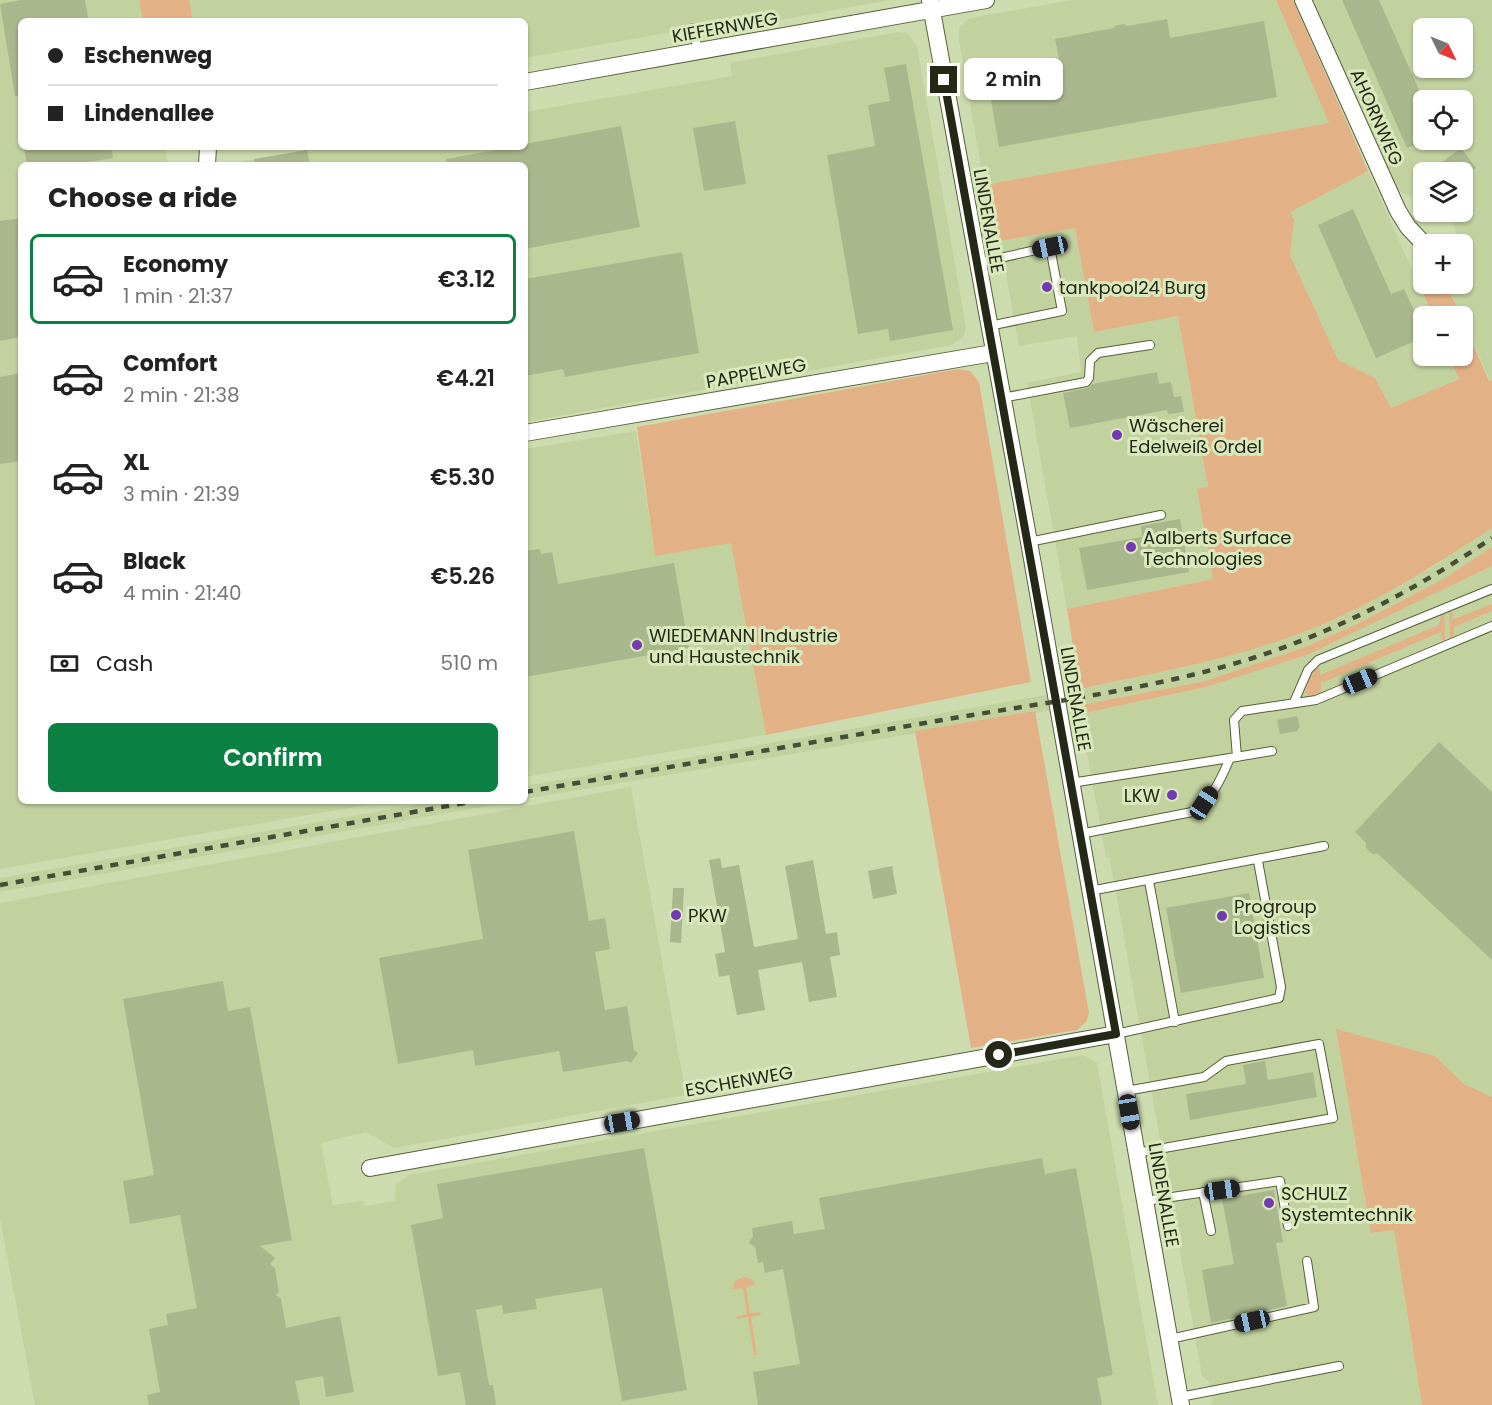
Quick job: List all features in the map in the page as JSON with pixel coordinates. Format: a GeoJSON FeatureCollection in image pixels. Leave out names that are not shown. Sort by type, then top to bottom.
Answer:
{"type":"FeatureCollection","features":[{"type":"Feature","properties":{"kind":"street","name":"KIEFERNWEG"},"geometry":{"type":"LineString","coordinates":[[528,81],[698,52],[930,5],[986,0]]}},
{"type":"Feature","properties":{"kind":"street","name":"AHORNWEG"},"geometry":{"type":"LineString","coordinates":[[1303,0],[1398,211],[1416,234]]}},
{"type":"Feature","properties":{"kind":"street","name":"LINDENALLEE"},"geometry":{"type":"LineString","coordinates":[[930,5],[1029,542],[1180,1401]]}},
{"type":"Feature","properties":{"kind":"street","name":"PAPPELWEG"},"geometry":{"type":"LineString","coordinates":[[528,432],[993,353]]}},
{"type":"Feature","properties":{"kind":"street","name":"ESCHENWEG"},"geometry":{"type":"LineString","coordinates":[[370,1168],[1116,1034]]}},
{"type":"Feature","properties":{"kind":"lane"},"geometry":{"type":"LineString","coordinates":[[693,28],[698,52]]}},
{"type":"Feature","properties":{"kind":"lane"},"geometry":{"type":"LineString","coordinates":[[977,263],[1050,247],[1062,311],[988,327]]}},
{"type":"Feature","properties":{"kind":"lane"},"geometry":{"type":"LineString","coordinates":[[1002,398],[1086,382],[1089,378],[1090,361],[1098,354],[1150,345]]}},
{"type":"Feature","properties":{"kind":"lane"},"geometry":{"type":"LineString","coordinates":[[1029,542],[1161,515]]}},
{"type":"Feature","properties":{"kind":"lane"},"geometry":{"type":"LineString","coordinates":[[1294,702],[1308,670],[1318,660],[1492,589]]}},
{"type":"Feature","properties":{"kind":"lane"},"geometry":{"type":"LineString","coordinates":[[1079,834],[1192,812],[1204,803],[1233,758],[1233,724],[1239,712],[1316,700],[1492,626]]}},
{"type":"Feature","properties":{"kind":"lane"},"geometry":{"type":"LineString","coordinates":[[1071,783],[1272,751]]}},
{"type":"Feature","properties":{"kind":"lane"},"geometry":{"type":"LineString","coordinates":[[1090,891],[1258,861],[1324,846]]}},
{"type":"Feature","properties":{"kind":"lane"},"geometry":{"type":"LineString","coordinates":[[1116,1034],[1279,999],[1281,987],[1258,861]]}},
{"type":"Feature","properties":{"kind":"lane"},"geometry":{"type":"LineString","coordinates":[[1149,881],[1175,1022]]}},
{"type":"Feature","properties":{"kind":"lane"},"geometry":{"type":"LineString","coordinates":[[1126,1091],[1204,1077],[1226,1061],[1319,1044],[1333,1118],[1136,1153]]}},
{"type":"Feature","properties":{"kind":"lane"},"geometry":{"type":"LineString","coordinates":[[1145,1201],[1280,1181],[1288,1226]]}},
{"type":"Feature","properties":{"kind":"lane"},"geometry":{"type":"LineString","coordinates":[[1203,1192],[1211,1231]]}},
{"type":"Feature","properties":{"kind":"lane"},"geometry":{"type":"LineString","coordinates":[[1170,1339],[1314,1307],[1307,1261]]}},
{"type":"Feature","properties":{"kind":"lane"},"geometry":{"type":"LineString","coordinates":[[1180,1401],[1339,1366]]}},
{"type":"Feature","properties":{"kind":"shaded area"},"geometry":{"type":"Polygon","coordinates":[[[0,0],[139,0],[142,18],[18,18],[18,150],[166,150],[168,162],[18,162],[18,804],[372,804],[0,869],[0,0]]]}},
{"type":"Feature","properties":{"kind":"shaded area"},"geometry":{"type":"Polygon","coordinates":[[[139,0],[189,0],[192,18],[142,18],[139,0]]]}},
{"type":"Feature","properties":{"kind":"shaded area"},"geometry":{"type":"Polygon","coordinates":[[[189,0],[890,0],[725,30],[724,23],[528,57],[528,18],[192,18],[189,0]]]}},
{"type":"Feature","properties":{"kind":"shaded area"},"geometry":{"type":"Polygon","coordinates":[[[1072,0],[1276,0],[1329,123],[984,185],[959,40],[959,27],[970,18],[1072,0]]]}},
{"type":"Feature","properties":{"kind":"shaded area"},"geometry":{"type":"Polygon","coordinates":[[[1276,0],[1293,0],[1368,171],[1290,212],[1294,220],[1290,255],[1338,360],[1375,378],[1391,408],[1459,379],[1453,366],[1473,366],[1473,344],[1489,381],[1492,380],[1492,528],[1423,572],[1375,599],[1301,633],[1220,658],[1080,689],[1067,609],[1213,579],[1197,489],[1208,487],[1178,316],[1094,332],[1075,228],[1000,241],[984,185],[1329,123],[1276,0]]]}},
{"type":"Feature","properties":{"kind":"shaded area"},"geometry":{"type":"Polygon","coordinates":[[[1312,0],[1492,0],[1492,380],[1490,381],[1473,342],[1473,306],[1457,306],[1451,294],[1473,294],[1473,234],[1457,234],[1454,226],[1455,222],[1473,222],[1473,162],[1413,162],[1413,198],[1398,190],[1312,0]]]}},
{"type":"Feature","properties":{"kind":"shaded area"},"geometry":{"type":"Polygon","coordinates":[[[898,32],[908,34],[917,46],[966,327],[964,337],[951,345],[528,421],[528,162],[238,162],[309,150],[528,150],[528,111],[732,76],[730,63],[898,32]]]}},
{"type":"Feature","properties":{"kind":"shaded area"},"geometry":{"type":"Polygon","coordinates":[[[1368,171],[1413,271],[1413,294],[1423,294],[1429,306],[1413,306],[1413,366],[1453,366],[1459,379],[1391,408],[1375,378],[1338,361],[1290,255],[1294,221],[1289,212],[1368,171]]]}},
{"type":"Feature","properties":{"kind":"shaded area"},"geometry":{"type":"Polygon","coordinates":[[[1075,228],[1094,332],[1178,316],[1208,488],[1197,490],[1213,579],[1067,609],[1027,383],[1081,372],[1077,336],[1019,346],[1000,241],[1075,228]]]}},
{"type":"Feature","properties":{"kind":"shaded area"},"geometry":{"type":"Polygon","coordinates":[[[1424,294],[1451,294],[1456,306],[1429,306],[1424,294]]]}},
{"type":"Feature","properties":{"kind":"shaded area"},"geometry":{"type":"Polygon","coordinates":[[[958,369],[970,371],[979,382],[1031,682],[766,735],[731,543],[655,556],[637,427],[958,369]]]}},
{"type":"Feature","properties":{"kind":"shaded area","name":"WIEDEMANN Industrie und Haustechnik"},"geometry":{"type":"Polygon","coordinates":[[[636,431],[655,556],[731,542],[766,735],[528,776],[528,449],[636,431]]]}},
{"type":"Feature","properties":{"kind":"shaded area"},"geometry":{"type":"Polygon","coordinates":[[[1492,528],[1492,547],[1445,578],[1357,624],[1305,647],[1205,681],[1071,707],[528,798],[528,785],[1080,689],[1201,663],[1428,570],[1492,528]]]}},
{"type":"Feature","properties":{"kind":"shaded area"},"geometry":{"type":"Polygon","coordinates":[[[1492,547],[1492,566],[1307,655],[1206,687],[1080,714],[1071,707],[1205,681],[1305,647],[1357,624],[1445,578],[1492,547]]]}},
{"type":"Feature","properties":{"kind":"shaded area"},"geometry":{"type":"Polygon","coordinates":[[[1492,566],[1492,1097],[1464,1084],[1435,1056],[1356,1139],[1372,1233],[1394,1230],[1422,1405],[1210,1405],[1213,1400],[1209,1382],[1202,1376],[1115,887],[1109,857],[1106,858],[1080,714],[1206,687],[1307,655],[1492,566]]]}},
{"type":"Feature","properties":{"kind":"shaded area"},"geometry":{"type":"Polygon","coordinates":[[[1492,604],[1492,611],[1454,627],[1453,637],[1450,639],[1449,611],[1453,613],[1452,620],[1492,604]]]}},
{"type":"Feature","properties":{"kind":"shaded area"},"geometry":{"type":"Polygon","coordinates":[[[1444,613],[1445,640],[1442,641],[1441,632],[1321,683],[1321,692],[1311,697],[1305,693],[1311,672],[1316,666],[1320,669],[1320,675],[1439,625],[1444,613]]]}},
{"type":"Feature","properties":{"kind":"shaded area"},"geometry":{"type":"Polygon","coordinates":[[[1035,711],[1089,1013],[1086,1022],[1077,1030],[971,1048],[915,731],[1035,711]]]}},
{"type":"Feature","properties":{"kind":"shaded area"},"geometry":{"type":"Polygon","coordinates":[[[631,787],[686,1095],[394,1148],[366,1132],[321,1143],[333,1205],[363,1201],[364,1206],[395,1201],[396,1184],[409,1175],[1083,1055],[1097,1063],[1158,1405],[35,1405],[0,1218],[0,903],[631,787]]]}},
{"type":"Feature","properties":{"kind":"shaded area"},"geometry":{"type":"Polygon","coordinates":[[[420,804],[499,804],[0,892],[0,878],[420,804]]]}},
{"type":"Feature","properties":{"kind":"shaded area"},"geometry":{"type":"Polygon","coordinates":[[[1336,1029],[1435,1056],[1464,1084],[1492,1097],[1492,1405],[1422,1405],[1394,1230],[1371,1233],[1336,1029]]]}},
{"type":"Feature","properties":{"kind":"shaded area"},"geometry":{"type":"Polygon","coordinates":[[[743,1277],[751,1279],[756,1285],[746,1287],[750,1313],[760,1312],[761,1315],[751,1317],[757,1355],[754,1355],[748,1317],[737,1319],[737,1316],[747,1314],[743,1288],[732,1289],[735,1281],[743,1277]]]}},
{"type":"Feature","properties":{"kind":"building"},"geometry":{"type":"Polygon","coordinates":[[[21,0],[85,0],[88,18],[18,18],[18,96],[15,96],[0,4],[21,0]]]}},
{"type":"Feature","properties":{"kind":"building"},"geometry":{"type":"Polygon","coordinates":[[[1342,0],[1379,0],[1419,90],[1413,90],[1413,146],[1407,148],[1342,0]]]}},
{"type":"Feature","properties":{"kind":"building"},"geometry":{"type":"Polygon","coordinates":[[[1167,19],[1170,38],[1264,21],[1277,97],[999,147],[986,71],[1059,58],[1055,39],[1124,24],[1127,26],[1167,19]]]}},
{"type":"Feature","properties":{"kind":"building"},"geometry":{"type":"Polygon","coordinates":[[[906,64],[953,330],[890,341],[888,329],[858,334],[827,155],[875,146],[868,105],[890,101],[884,68],[906,64]]]}},
{"type":"Feature","properties":{"kind":"building"},"geometry":{"type":"Polygon","coordinates":[[[735,121],[746,184],[704,191],[693,128],[735,121]]]}},
{"type":"Feature","properties":{"kind":"building"},"geometry":{"type":"Polygon","coordinates":[[[621,126],[640,227],[528,248],[528,162],[446,162],[446,159],[495,150],[528,150],[528,143],[621,126]]]}},
{"type":"Feature","properties":{"kind":"building"},"geometry":{"type":"Polygon","coordinates":[[[24,150],[112,150],[113,158],[89,162],[26,162],[24,150]]]}},
{"type":"Feature","properties":{"kind":"building"},"geometry":{"type":"Polygon","coordinates":[[[307,150],[309,162],[254,162],[254,159],[307,150]]]}},
{"type":"Feature","properties":{"kind":"building"},"geometry":{"type":"Polygon","coordinates":[[[1458,150],[1462,150],[1472,162],[1442,162],[1458,150]]]}},
{"type":"Feature","properties":{"kind":"building"},"geometry":{"type":"Polygon","coordinates":[[[1353,209],[1391,294],[1404,289],[1413,308],[1413,342],[1376,358],[1318,225],[1353,209]]]}},
{"type":"Feature","properties":{"kind":"building"},"geometry":{"type":"Polygon","coordinates":[[[18,218],[18,338],[0,341],[0,221],[18,218]]]}},
{"type":"Feature","properties":{"kind":"building"},"geometry":{"type":"Polygon","coordinates":[[[682,252],[699,353],[565,377],[563,369],[528,375],[528,278],[682,252]]]}},
{"type":"Feature","properties":{"kind":"building"},"geometry":{"type":"Polygon","coordinates":[[[1157,372],[1159,384],[1171,382],[1174,397],[1181,396],[1184,412],[1168,414],[1167,410],[1070,428],[1063,393],[1087,388],[1092,384],[1157,372]]]}},
{"type":"Feature","properties":{"kind":"building"},"geometry":{"type":"Polygon","coordinates":[[[18,374],[18,461],[0,464],[0,377],[18,374]]]}},
{"type":"Feature","properties":{"kind":"building"},"geometry":{"type":"Polygon","coordinates":[[[1180,519],[1189,572],[1087,590],[1079,548],[1142,537],[1141,526],[1180,519]]]}},
{"type":"Feature","properties":{"kind":"building"},"geometry":{"type":"Polygon","coordinates":[[[540,549],[541,554],[552,552],[558,584],[674,563],[689,648],[528,676],[528,551],[540,549]]]}},
{"type":"Feature","properties":{"kind":"building"},"geometry":{"type":"Polygon","coordinates":[[[1297,716],[1300,727],[1297,731],[1280,734],[1277,720],[1297,716]]]}},
{"type":"Feature","properties":{"kind":"building"},"geometry":{"type":"Polygon","coordinates":[[[1439,742],[1492,792],[1492,960],[1378,854],[1372,854],[1366,848],[1366,843],[1355,832],[1439,742]]]}},
{"type":"Feature","properties":{"kind":"building"},"geometry":{"type":"Polygon","coordinates":[[[574,831],[589,921],[605,918],[610,949],[595,952],[605,1010],[627,1006],[634,1050],[638,1053],[631,1063],[627,1061],[563,1072],[559,1051],[475,1066],[473,1050],[398,1064],[379,958],[483,939],[468,850],[574,831]]]}},
{"type":"Feature","properties":{"kind":"building"},"geometry":{"type":"Polygon","coordinates":[[[720,858],[722,868],[739,865],[754,947],[798,939],[785,866],[813,860],[826,934],[837,932],[840,955],[830,957],[837,997],[809,1002],[802,962],[758,970],[765,1010],[737,1015],[729,975],[719,977],[715,954],[725,952],[709,860],[720,858]]]}},
{"type":"Feature","properties":{"kind":"building"},"geometry":{"type":"Polygon","coordinates":[[[892,866],[897,894],[873,899],[868,871],[892,866]]]}},
{"type":"Feature","properties":{"kind":"building","name":"PKW"},"geometry":{"type":"Polygon","coordinates":[[[673,888],[684,888],[681,943],[670,942],[673,888]]]}},
{"type":"Feature","properties":{"kind":"building"},"geometry":{"type":"Polygon","coordinates":[[[1249,893],[1264,978],[1181,993],[1166,908],[1249,893]]]}},
{"type":"Feature","properties":{"kind":"building"},"geometry":{"type":"Polygon","coordinates":[[[223,981],[228,1011],[250,1007],[292,1240],[260,1246],[275,1258],[270,1264],[275,1268],[279,1292],[276,1295],[281,1299],[286,1328],[340,1316],[354,1392],[326,1397],[323,1376],[295,1381],[300,1405],[149,1405],[147,1395],[160,1392],[149,1329],[168,1325],[166,1314],[197,1308],[180,1215],[130,1224],[123,1181],[154,1175],[123,999],[223,981]]]}},
{"type":"Feature","properties":{"kind":"building"},"geometry":{"type":"Polygon","coordinates":[[[1265,1061],[1268,1080],[1313,1072],[1317,1097],[1190,1120],[1186,1094],[1246,1084],[1243,1065],[1265,1061]]]}},
{"type":"Feature","properties":{"kind":"building"},"geometry":{"type":"Polygon","coordinates":[[[644,1148],[687,1390],[622,1401],[602,1288],[535,1299],[537,1309],[503,1314],[502,1305],[476,1310],[489,1385],[493,1385],[496,1405],[466,1405],[460,1372],[438,1376],[411,1225],[443,1218],[437,1184],[644,1148]]]}},
{"type":"Feature","properties":{"kind":"building"},"geometry":{"type":"Polygon","coordinates":[[[1042,1158],[1045,1174],[1076,1168],[1113,1375],[1097,1378],[1102,1405],[758,1405],[753,1372],[800,1364],[783,1269],[765,1273],[763,1262],[758,1263],[755,1247],[749,1243],[753,1236],[752,1228],[792,1221],[794,1234],[825,1229],[819,1198],[1042,1158]]]}},
{"type":"Feature","properties":{"kind":"building"},"geometry":{"type":"Polygon","coordinates":[[[1274,1190],[1283,1242],[1276,1243],[1287,1306],[1211,1323],[1202,1270],[1234,1264],[1222,1199],[1274,1190]]]}},
{"type":"Feature","properties":{"kind":"railway"},"geometry":{"type":"LineString","coordinates":[[528,791],[1090,696],[1213,669],[1285,647],[1377,607],[1464,557],[1492,538]]}},
{"type":"Feature","properties":{"kind":"railway"},"geometry":{"type":"LineString","coordinates":[[0,885],[459,804]]}},
{"type":"Feature","properties":{"kind":"place","name":"tankpool24 Burg"},"geometry":{"type":"Point","coordinates":[1047,287]}},
{"type":"Feature","properties":{"kind":"place","name":"Wäscherei Edelweiß Ordel"},"geometry":{"type":"Point","coordinates":[1117,435]}},
{"type":"Feature","properties":{"kind":"place","name":"Aalberts Surface Technologies"},"geometry":{"type":"Point","coordinates":[1131,547]}},
{"type":"Feature","properties":{"kind":"place","name":"WIEDEMANN Industrie und Haustechnik"},"geometry":{"type":"Point","coordinates":[637,645]}},
{"type":"Feature","properties":{"kind":"place","name":"LKW"},"geometry":{"type":"Point","coordinates":[1172,795]}},
{"type":"Feature","properties":{"kind":"place","name":"PKW"},"geometry":{"type":"Point","coordinates":[676,915]}},
{"type":"Feature","properties":{"kind":"place","name":"Progroup Logistics"},"geometry":{"type":"Point","coordinates":[1222,916]}},
{"type":"Feature","properties":{"kind":"place","name":"SCHULZ Systemtechnik"},"geometry":{"type":"Point","coordinates":[1269,1203]}},
{"type":"Feature","properties":{"kind":"route"},"geometry":{"type":"LineString","coordinates":[[944,80],[1116,1034],[999,1055]]}}]}
